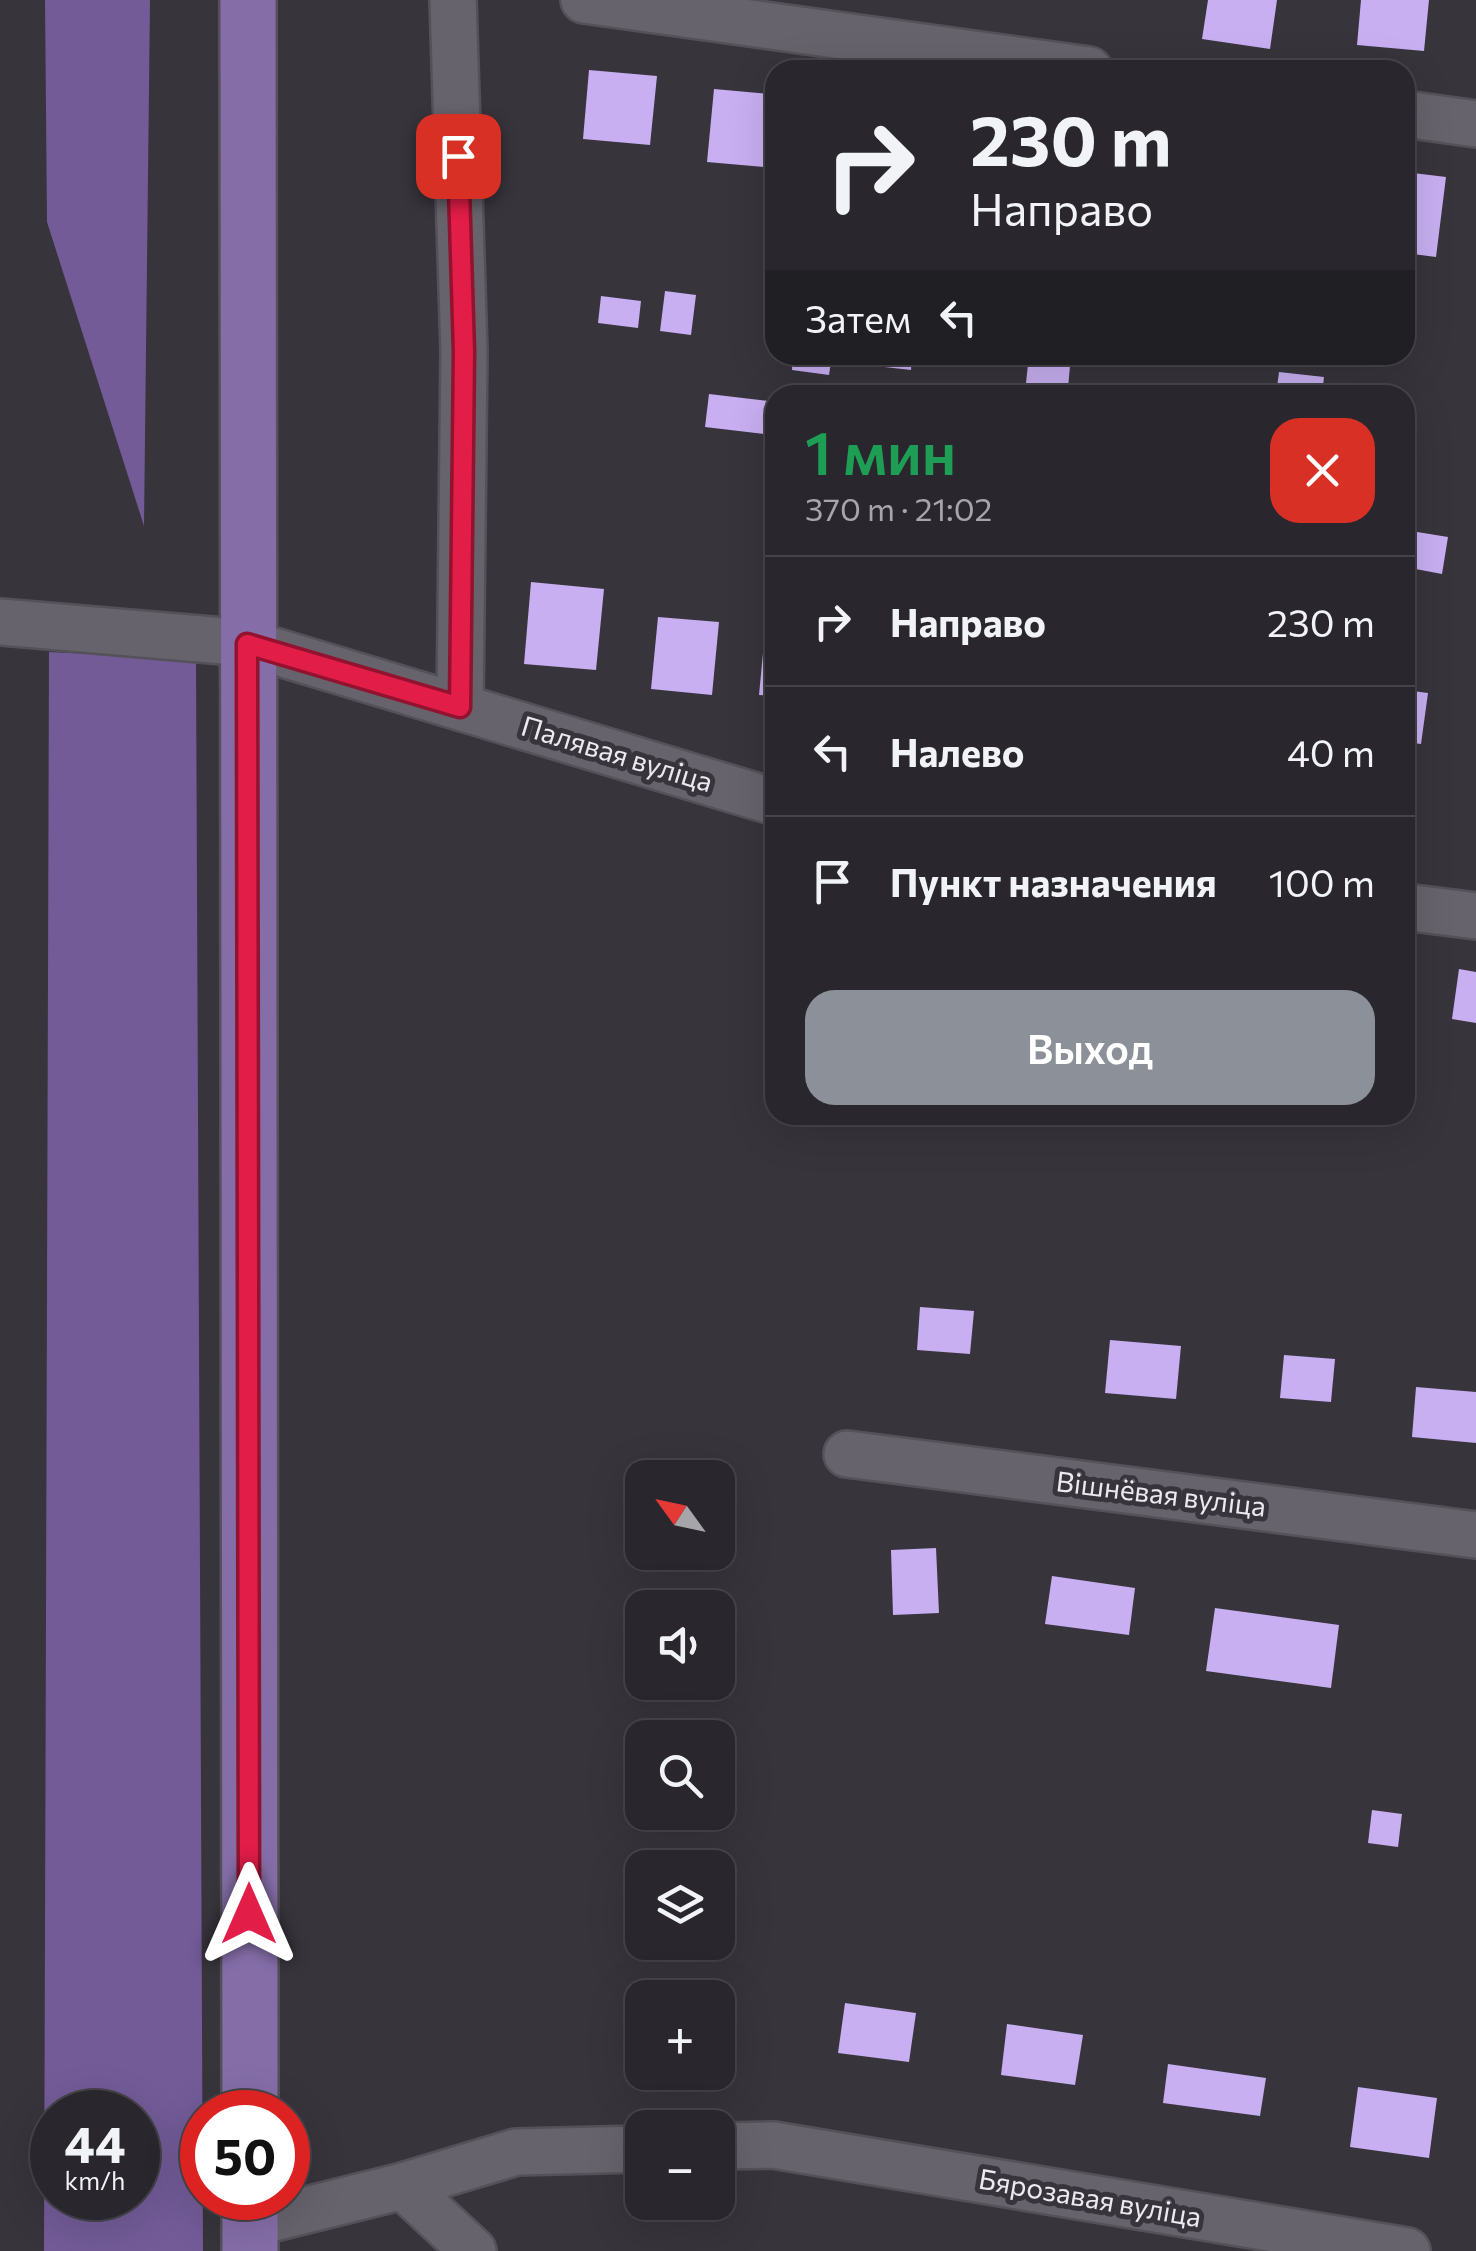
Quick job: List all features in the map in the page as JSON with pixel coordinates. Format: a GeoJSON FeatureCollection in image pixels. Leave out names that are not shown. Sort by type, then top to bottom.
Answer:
{"type":"FeatureCollection","features":[{"type":"Feature","properties":{"kind":"main road"},"geometry":{"type":"LineString","coordinates":[[248,0],[250,2090]]}},
{"type":"Feature","properties":{"kind":"street"},"geometry":{"type":"LineString","coordinates":[[452,0],[464,352],[460,707]]}},
{"type":"Feature","properties":{"kind":"street"},"geometry":{"type":"LineString","coordinates":[[584,0],[1018,60]]}},
{"type":"Feature","properties":{"kind":"street"},"geometry":{"type":"LineString","coordinates":[[1415,115],[1476,124]]}},
{"type":"Feature","properties":{"kind":"street","name":"Палявая вуліца"},"geometry":{"type":"LineString","coordinates":[[0,622],[247,644],[765,799]]}},
{"type":"Feature","properties":{"kind":"street"},"geometry":{"type":"LineString","coordinates":[[1415,908],[1476,916]]}},
{"type":"Feature","properties":{"kind":"street","name":"Вішнёвая вуліца"},"geometry":{"type":"LineString","coordinates":[[847,1454],[1476,1535]]}},
{"type":"Feature","properties":{"kind":"street","name":"Бярозавая вуліца"},"geometry":{"type":"LineString","coordinates":[[735,2146],[773,2145],[1407,2251]]}},
{"type":"Feature","properties":{"kind":"street"},"geometry":{"type":"LineString","coordinates":[[250,2224],[403,2186],[516,2152],[625,2149]]}},
{"type":"Feature","properties":{"kind":"street"},"geometry":{"type":"LineString","coordinates":[[403,2186],[474,2251]]}},
{"type":"Feature","properties":{"kind":"shaded area"},"geometry":{"type":"Polygon","coordinates":[[[45,0],[150,0],[144,526],[47,222],[45,0]]]}},
{"type":"Feature","properties":{"kind":"shaded area"},"geometry":{"type":"Polygon","coordinates":[[[49,652],[196,659],[202,2090],[180,2090],[180,2220],[203,2220],[203,2251],[44,2251],[44,2220],[160,2220],[160,2090],[45,2090],[49,652]]]}},
{"type":"Feature","properties":{"kind":"building"},"geometry":{"type":"Polygon","coordinates":[[[1208,0],[1277,0],[1270,49],[1202,39],[1208,0]]]}},
{"type":"Feature","properties":{"kind":"building"},"geometry":{"type":"Polygon","coordinates":[[[1361,0],[1429,0],[1424,51],[1357,45],[1361,0]]]}},
{"type":"Feature","properties":{"kind":"building"},"geometry":{"type":"Polygon","coordinates":[[[589,70],[657,76],[650,145],[583,139],[589,70]]]}},
{"type":"Feature","properties":{"kind":"building"},"geometry":{"type":"Polygon","coordinates":[[[714,89],[765,94],[764,167],[707,162],[714,89]]]}},
{"type":"Feature","properties":{"kind":"building"},"geometry":{"type":"Polygon","coordinates":[[[1415,173],[1446,177],[1436,257],[1415,254],[1415,173]]]}},
{"type":"Feature","properties":{"kind":"building"},"geometry":{"type":"Polygon","coordinates":[[[665,291],[696,295],[691,335],[660,331],[665,291]]]}},
{"type":"Feature","properties":{"kind":"building"},"geometry":{"type":"Polygon","coordinates":[[[601,296],[641,301],[638,328],[598,323],[601,296]]]}},
{"type":"Feature","properties":{"kind":"building"},"geometry":{"type":"Polygon","coordinates":[[[792,365],[830,365],[829,375],[792,370],[792,365]]]}},
{"type":"Feature","properties":{"kind":"building"},"geometry":{"type":"Polygon","coordinates":[[[867,365],[911,365],[911,370],[867,365]]]}},
{"type":"Feature","properties":{"kind":"building"},"geometry":{"type":"Polygon","coordinates":[[[1028,365],[1070,365],[1068,385],[1026,383],[1028,365]]]}},
{"type":"Feature","properties":{"kind":"building"},"geometry":{"type":"Polygon","coordinates":[[[1279,372],[1324,377],[1323,385],[1277,385],[1279,372]]]}},
{"type":"Feature","properties":{"kind":"building"},"geometry":{"type":"Polygon","coordinates":[[[709,394],[765,401],[765,434],[705,427],[709,394]]]}},
{"type":"Feature","properties":{"kind":"building"},"geometry":{"type":"Polygon","coordinates":[[[1415,532],[1448,537],[1442,574],[1415,569],[1415,532]]]}},
{"type":"Feature","properties":{"kind":"building"},"geometry":{"type":"Polygon","coordinates":[[[531,582],[604,589],[596,670],[524,664],[531,582]]]}},
{"type":"Feature","properties":{"kind":"building"},"geometry":{"type":"Polygon","coordinates":[[[658,617],[719,622],[712,695],[651,689],[658,617]]]}},
{"type":"Feature","properties":{"kind":"building"},"geometry":{"type":"Polygon","coordinates":[[[765,632],[765,695],[759,695],[765,632]]]}},
{"type":"Feature","properties":{"kind":"building"},"geometry":{"type":"Polygon","coordinates":[[[1415,691],[1428,693],[1421,744],[1415,743],[1415,691]]]}},
{"type":"Feature","properties":{"kind":"building"},"geometry":{"type":"Polygon","coordinates":[[[1459,969],[1476,972],[1476,1023],[1452,1019],[1459,969]]]}},
{"type":"Feature","properties":{"kind":"building"},"geometry":{"type":"Polygon","coordinates":[[[920,1307],[974,1311],[970,1354],[917,1350],[920,1307]]]}},
{"type":"Feature","properties":{"kind":"building"},"geometry":{"type":"Polygon","coordinates":[[[1110,1340],[1181,1346],[1176,1399],[1105,1393],[1110,1340]]]}},
{"type":"Feature","properties":{"kind":"building"},"geometry":{"type":"Polygon","coordinates":[[[1284,1355],[1335,1359],[1331,1402],[1280,1398],[1284,1355]]]}},
{"type":"Feature","properties":{"kind":"building"},"geometry":{"type":"Polygon","coordinates":[[[1416,1387],[1476,1392],[1476,1443],[1412,1437],[1416,1387]]]}},
{"type":"Feature","properties":{"kind":"building"},"geometry":{"type":"Polygon","coordinates":[[[936,1548],[939,1613],[893,1615],[891,1550],[936,1548]]]}},
{"type":"Feature","properties":{"kind":"building"},"geometry":{"type":"Polygon","coordinates":[[[1052,1576],[1135,1588],[1129,1635],[1045,1624],[1052,1576]]]}},
{"type":"Feature","properties":{"kind":"building"},"geometry":{"type":"Polygon","coordinates":[[[1215,1608],[1339,1625],[1331,1688],[1206,1671],[1215,1608]]]}},
{"type":"Feature","properties":{"kind":"building"},"geometry":{"type":"Polygon","coordinates":[[[1372,1810],[1402,1814],[1398,1847],[1368,1843],[1372,1810]]]}},
{"type":"Feature","properties":{"kind":"building"},"geometry":{"type":"Polygon","coordinates":[[[845,2003],[916,2013],[909,2062],[838,2053],[845,2003]]]}},
{"type":"Feature","properties":{"kind":"building"},"geometry":{"type":"Polygon","coordinates":[[[1007,2024],[1083,2035],[1075,2085],[1001,2075],[1007,2024]]]}},
{"type":"Feature","properties":{"kind":"building"},"geometry":{"type":"Polygon","coordinates":[[[1168,2064],[1266,2078],[1260,2116],[1163,2103],[1168,2064]]]}},
{"type":"Feature","properties":{"kind":"building"},"geometry":{"type":"Polygon","coordinates":[[[1358,2087],[1437,2098],[1429,2158],[1350,2147],[1358,2087]]]}},
{"type":"Feature","properties":{"kind":"route"},"geometry":{"type":"LineString","coordinates":[[249,1914],[247,644],[460,707],[464,352],[458,156]]}}]}
